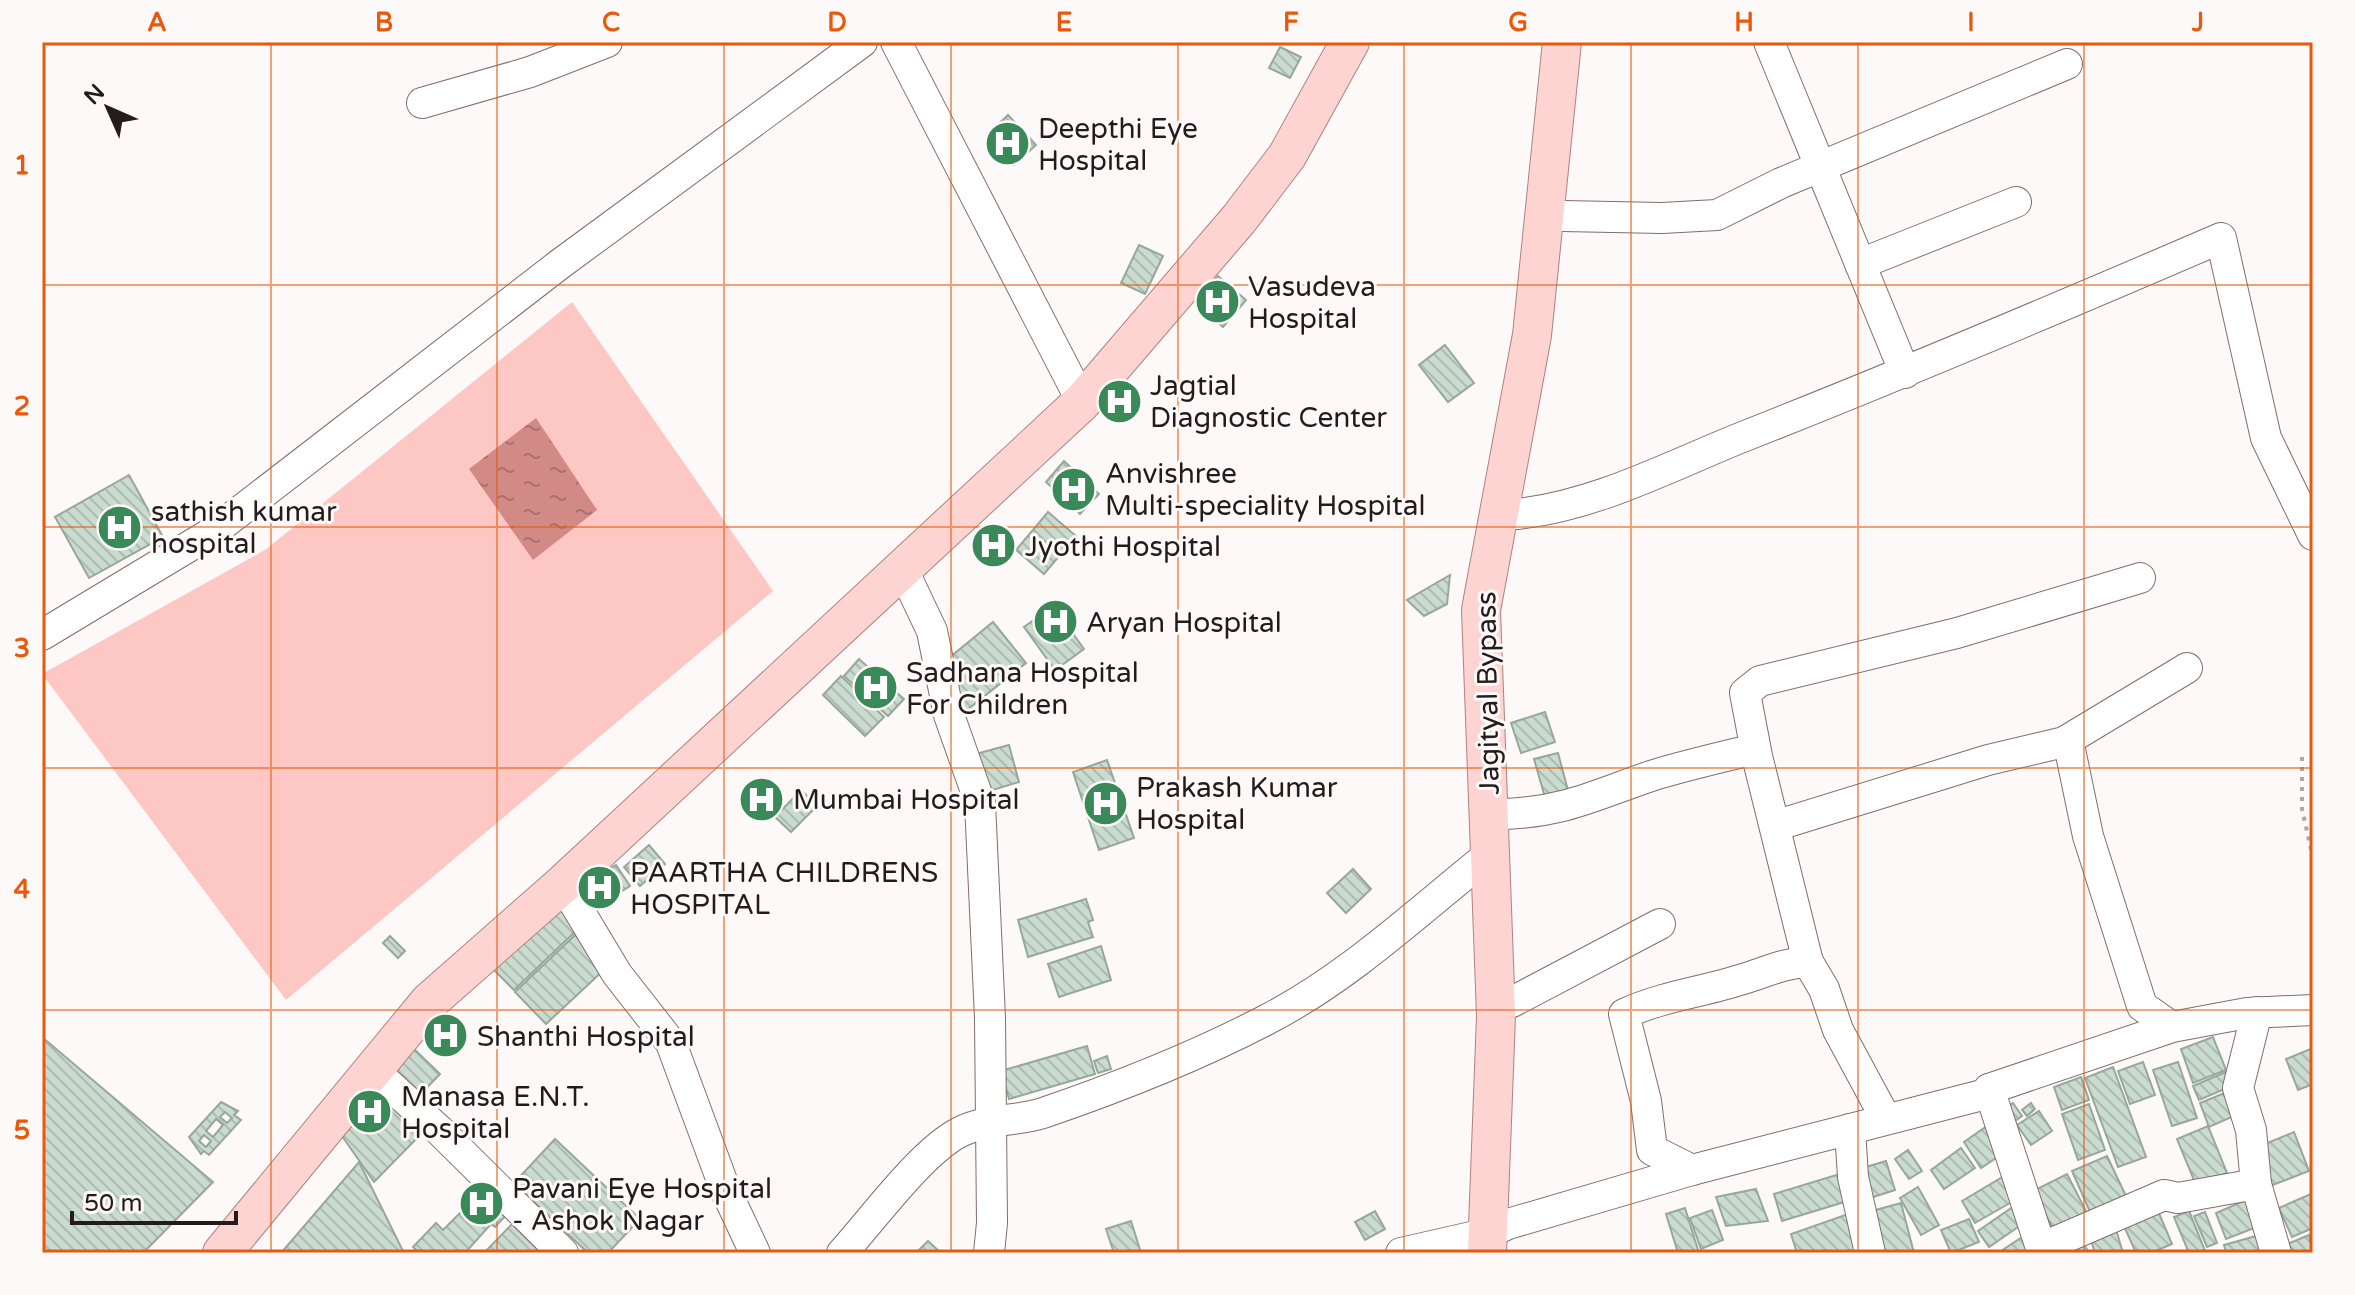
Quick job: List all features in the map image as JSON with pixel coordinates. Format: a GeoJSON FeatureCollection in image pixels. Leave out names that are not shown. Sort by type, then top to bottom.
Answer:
{"type":"FeatureCollection","features":[{"type":"Feature","properties":{"kind":"main road"},"geometry":{"type":"LineString","coordinates":[[222,1253],[429,1002],[563,884],[1082,402],[1239,219],[1287,156],[1350,42]]}},
{"type":"Feature","properties":{"kind":"main road","name":"Jagityal Bypass"},"geometry":{"type":"LineString","coordinates":[[1497,1241],[1496,1016],[1481,610],[1532,335],[1562,42]]}},
{"type":"Feature","properties":{"kind":"main road","name":"Jagityal Bypass"},"geometry":{"type":"LineString","coordinates":[[1497,1241],[1515,1114],[1503,616],[1563,216],[1580,42]]}},
{"type":"Feature","properties":{"kind":"street"},"geometry":{"type":"LineString","coordinates":[[422,103],[530,72],[607,42]]}},
{"type":"Feature","properties":{"kind":"street"},"geometry":{"type":"LineString","coordinates":[[42,635],[213,532],[560,264],[862,42]]}},
{"type":"Feature","properties":{"kind":"street"},"geometry":{"type":"LineString","coordinates":[[896,42],[1082,402]]}},
{"type":"Feature","properties":{"kind":"street"},"geometry":{"type":"LineString","coordinates":[[1769,42],[1905,373]]}},
{"type":"Feature","properties":{"kind":"street"},"geometry":{"type":"LineString","coordinates":[[1563,216],[1662,218],[1717,215],[1820,167],[2067,64]]}},
{"type":"Feature","properties":{"kind":"street"},"geometry":{"type":"LineString","coordinates":[[1860,264],[2016,202]]}},
{"type":"Feature","properties":{"kind":"street"},"geometry":{"type":"LineString","coordinates":[[1517,514],[1556,510],[1905,373],[2221,238],[2266,438],[2313,535]]}},
{"type":"Feature","properties":{"kind":"street"},"geometry":{"type":"LineString","coordinates":[[903,570],[932,631],[949,715],[980,803],[990,1018],[989,1253]]}},
{"type":"Feature","properties":{"kind":"street"},"geometry":{"type":"LineString","coordinates":[[1886,1119],[1838,1030],[1824,989],[1808,962],[1755,749],[1745,693],[1760,681],[1957,633],[2140,578]]}},
{"type":"Feature","properties":{"kind":"street"},"geometry":{"type":"LineString","coordinates":[[1775,826],[1988,760],[2068,740],[2187,668]]}},
{"type":"Feature","properties":{"kind":"street"},"geometry":{"type":"LineString","coordinates":[[2068,740],[2088,836],[2142,1006],[2172,1027]]}},
{"type":"Feature","properties":{"kind":"street"},"geometry":{"type":"LineString","coordinates":[[1506,814],[1548,812],[1656,775],[1755,749]]}},
{"type":"Feature","properties":{"kind":"street"},"geometry":{"type":"LineString","coordinates":[[842,1253],[930,1155],[959,1132],[991,1120],[1036,1115],[1086,1098],[1173,1064],[1269,1019],[1343,970],[1490,854]]}},
{"type":"Feature","properties":{"kind":"street"},"geometry":{"type":"LineString","coordinates":[[563,884],[617,974],[671,1043],[725,1189],[755,1253]]}},
{"type":"Feature","properties":{"kind":"street"},"geometry":{"type":"LineString","coordinates":[[1512,1002],[1660,924]]}},
{"type":"Feature","properties":{"kind":"street"},"geometry":{"type":"LineString","coordinates":[[1692,1170],[1652,1150],[1646,1101],[1624,1014],[1655,1000],[1741,980],[1788,963],[1808,962]]}},
{"type":"Feature","properties":{"kind":"street"},"geometry":{"type":"LineString","coordinates":[[1401,1253],[1497,1241],[1692,1170],[1986,1094],[1989,1089],[2172,1027],[2257,1012],[2313,1010]]}},
{"type":"Feature","properties":{"kind":"street"},"geometry":{"type":"LineString","coordinates":[[2257,1012],[2238,1088],[2251,1130],[2256,1184],[2276,1253]]}},
{"type":"Feature","properties":{"kind":"street"},"geometry":{"type":"LineString","coordinates":[[372,1069],[563,1253]]}},
{"type":"Feature","properties":{"kind":"street"},"geometry":{"type":"LineString","coordinates":[[1989,1089],[2041,1248],[2164,1195],[2178,1198],[2256,1184]]}},
{"type":"Feature","properties":{"kind":"street"},"geometry":{"type":"LineString","coordinates":[[1850,1129],[1853,1177],[1870,1253]]}},
{"type":"Feature","properties":{"kind":"path"},"geometry":{"type":"LineString","coordinates":[[2302,757],[2302,809],[2313,858]]}},
{"type":"Feature","properties":{"kind":"shaded area"},"geometry":{"type":"Polygon","coordinates":[[[572,302],[773,591],[286,1000],[42,674],[265,550],[572,302]]]}},
{"type":"Feature","properties":{"kind":"water"},"geometry":{"type":"Polygon","coordinates":[[[536,418],[597,510],[533,560],[469,469],[536,418]]]}},
{"type":"Feature","properties":{"kind":"building"},"geometry":{"type":"Polygon","coordinates":[[[1280,47],[1301,57],[1290,78],[1269,68],[1280,47]]]}},
{"type":"Feature","properties":{"kind":"building"},"geometry":{"type":"Polygon","coordinates":[[[1008,115],[1036,145],[1014,165],[987,135],[1008,115]]]}},
{"type":"Feature","properties":{"kind":"building"},"geometry":{"type":"Polygon","coordinates":[[[1139,245],[1163,256],[1145,294],[1121,283],[1139,245]]]}},
{"type":"Feature","properties":{"kind":"building"},"geometry":{"type":"Polygon","coordinates":[[[1218,276],[1246,300],[1223,327],[1196,303],[1218,276]]]}},
{"type":"Feature","properties":{"kind":"building"},"geometry":{"type":"Polygon","coordinates":[[[1445,345],[1474,383],[1448,402],[1419,365],[1445,345]]]}},
{"type":"Feature","properties":{"kind":"building"},"geometry":{"type":"Polygon","coordinates":[[[1122,386],[1133,397],[1111,419],[1100,408],[1122,386]]]}},
{"type":"Feature","properties":{"kind":"building"},"geometry":{"type":"Polygon","coordinates":[[[1064,461],[1099,494],[1080,514],[1046,482],[1064,461]]]}},
{"type":"Feature","properties":{"kind":"building"},"geometry":{"type":"Polygon","coordinates":[[[129,475],[163,537],[89,578],[55,517],[129,475]]]}},
{"type":"Feature","properties":{"kind":"building"},"geometry":{"type":"Polygon","coordinates":[[[1048,512],[1076,536],[1044,574],[1016,550],[1048,512]]]}},
{"type":"Feature","properties":{"kind":"building"},"geometry":{"type":"Polygon","coordinates":[[[995,536],[1003,545],[988,558],[980,549],[995,536]]]}},
{"type":"Feature","properties":{"kind":"building"},"geometry":{"type":"Polygon","coordinates":[[[1450,575],[1447,604],[1424,616],[1407,600],[1450,575]]]}},
{"type":"Feature","properties":{"kind":"building"},"geometry":{"type":"Polygon","coordinates":[[[1053,606],[1084,649],[1055,670],[1024,627],[1053,606]]]}},
{"type":"Feature","properties":{"kind":"building"},"geometry":{"type":"Polygon","coordinates":[[[993,622],[1026,663],[957,718],[949,658],[993,622]]]}},
{"type":"Feature","properties":{"kind":"building"},"geometry":{"type":"Polygon","coordinates":[[[859,659],[904,699],[888,716],[844,676],[859,659]]]}},
{"type":"Feature","properties":{"kind":"building"},"geometry":{"type":"Polygon","coordinates":[[[841,676],[884,717],[865,736],[823,695],[841,676]]]}},
{"type":"Feature","properties":{"kind":"building"},"geometry":{"type":"Polygon","coordinates":[[[1545,712],[1555,742],[1521,753],[1511,723],[1545,712]]]}},
{"type":"Feature","properties":{"kind":"building"},"geometry":{"type":"Polygon","coordinates":[[[1009,745],[1019,782],[983,793],[972,755],[1009,745]]]}},
{"type":"Feature","properties":{"kind":"building"},"geometry":{"type":"Polygon","coordinates":[[[1558,753],[1569,794],[1546,801],[1534,759],[1558,753]]]}},
{"type":"Feature","properties":{"kind":"building"},"geometry":{"type":"Polygon","coordinates":[[[1107,760],[1134,838],[1099,850],[1073,772],[1107,760]]]}},
{"type":"Feature","properties":{"kind":"building"},"geometry":{"type":"Polygon","coordinates":[[[801,790],[817,806],[791,832],[775,817],[801,790]]]}},
{"type":"Feature","properties":{"kind":"building"},"geometry":{"type":"Polygon","coordinates":[[[649,845],[665,864],[640,886],[624,867],[649,845]]]}},
{"type":"Feature","properties":{"kind":"building"},"geometry":{"type":"Polygon","coordinates":[[[616,865],[630,886],[597,907],[584,886],[616,865]]]}},
{"type":"Feature","properties":{"kind":"building"},"geometry":{"type":"Polygon","coordinates":[[[1353,869],[1371,889],[1346,913],[1327,893],[1353,869]]]}},
{"type":"Feature","properties":{"kind":"building"},"geometry":{"type":"Polygon","coordinates":[[[1086,899],[1093,920],[1088,922],[1093,937],[1028,957],[1018,920],[1086,899]]]}},
{"type":"Feature","properties":{"kind":"building"},"geometry":{"type":"Polygon","coordinates":[[[560,906],[580,927],[514,990],[494,970],[560,906]]]}},
{"type":"Feature","properties":{"kind":"building"},"geometry":{"type":"Polygon","coordinates":[[[575,935],[606,968],[546,1024],[515,992],[575,935]]]}},
{"type":"Feature","properties":{"kind":"building"},"geometry":{"type":"Polygon","coordinates":[[[390,936],[405,951],[398,958],[383,943],[390,936]]]}},
{"type":"Feature","properties":{"kind":"building"},"geometry":{"type":"Polygon","coordinates":[[[1101,946],[1111,980],[1059,997],[1048,964],[1101,946]]]}},
{"type":"Feature","properties":{"kind":"building"},"geometry":{"type":"Polygon","coordinates":[[[441,1021],[459,1038],[441,1057],[424,1041],[441,1021]]]}},
{"type":"Feature","properties":{"kind":"building"},"geometry":{"type":"Polygon","coordinates":[[[42,1037],[213,1182],[143,1253],[42,1253],[42,1037]]]}},
{"type":"Feature","properties":{"kind":"building"},"geometry":{"type":"Polygon","coordinates":[[[2213,1037],[2226,1070],[2193,1083],[2181,1049],[2213,1037]]]}},
{"type":"Feature","properties":{"kind":"building"},"geometry":{"type":"Polygon","coordinates":[[[411,1046],[440,1074],[416,1099],[387,1071],[411,1046]]]}},
{"type":"Feature","properties":{"kind":"building"},"geometry":{"type":"Polygon","coordinates":[[[1087,1046],[1095,1074],[1009,1099],[1001,1071],[1087,1046]]]}},
{"type":"Feature","properties":{"kind":"building"},"geometry":{"type":"Polygon","coordinates":[[[2313,1048],[2313,1084],[2298,1090],[2286,1059],[2313,1048]]]}},
{"type":"Feature","properties":{"kind":"building"},"geometry":{"type":"Polygon","coordinates":[[[1107,1056],[1111,1069],[1098,1073],[1094,1061],[1107,1056]]]}},
{"type":"Feature","properties":{"kind":"building"},"geometry":{"type":"Polygon","coordinates":[[[2143,1062],[2155,1095],[2130,1104],[2118,1071],[2143,1062]]]}},
{"type":"Feature","properties":{"kind":"building"},"geometry":{"type":"Polygon","coordinates":[[[2178,1062],[2197,1118],[2172,1126],[2153,1070],[2178,1062]]]}},
{"type":"Feature","properties":{"kind":"building"},"geometry":{"type":"Polygon","coordinates":[[[2113,1067],[2146,1157],[2118,1167],[2085,1078],[2113,1067]]]}},
{"type":"Feature","properties":{"kind":"building"},"geometry":{"type":"Polygon","coordinates":[[[2228,1071],[2234,1085],[2199,1100],[2193,1086],[2228,1071]]]}},
{"type":"Feature","properties":{"kind":"building"},"geometry":{"type":"Polygon","coordinates":[[[2081,1077],[2089,1100],[2062,1110],[2054,1087],[2081,1077]]]}},
{"type":"Feature","properties":{"kind":"building"},"geometry":{"type":"Polygon","coordinates":[[[380,1083],[426,1129],[374,1182],[335,1126],[380,1083]]]}},
{"type":"Feature","properties":{"kind":"building"},"geometry":{"type":"Polygon","coordinates":[[[2234,1089],[2243,1112],[2209,1127],[2200,1103],[2234,1089]]]}},
{"type":"Feature","properties":{"kind":"building"},"geometry":{"type":"Polygon","coordinates":[[[221,1102],[238,1111],[234,1115],[241,1120],[209,1155],[204,1151],[201,1154],[189,1137],[221,1102]],[[225,1112],[220,1117],[227,1123],[232,1118],[225,1112]],[[216,1119],[206,1131],[213,1137],[223,1125],[216,1119]],[[204,1135],[199,1141],[206,1147],[211,1141],[204,1135]]]}},
{"type":"Feature","properties":{"kind":"building"},"geometry":{"type":"Polygon","coordinates":[[[2013,1103],[2022,1116],[2015,1121],[2006,1108],[2013,1103]]]}},
{"type":"Feature","properties":{"kind":"building"},"geometry":{"type":"Polygon","coordinates":[[[2031,1103],[2035,1109],[2027,1116],[2022,1110],[2031,1103]]]}},
{"type":"Feature","properties":{"kind":"building"},"geometry":{"type":"Polygon","coordinates":[[[2089,1104],[2105,1150],[2078,1160],[2062,1114],[2089,1104]]]}},
{"type":"Feature","properties":{"kind":"building"},"geometry":{"type":"Polygon","coordinates":[[[2039,1111],[2052,1131],[2031,1145],[2017,1125],[2039,1111]]]}},
{"type":"Feature","properties":{"kind":"building"},"geometry":{"type":"Polygon","coordinates":[[[1987,1126],[2005,1152],[1981,1168],[1964,1142],[1987,1126]]]}},
{"type":"Feature","properties":{"kind":"building"},"geometry":{"type":"Polygon","coordinates":[[[2208,1126],[2227,1173],[2196,1185],[2177,1139],[2208,1126]]]}},
{"type":"Feature","properties":{"kind":"building"},"geometry":{"type":"Polygon","coordinates":[[[2294,1132],[2309,1171],[2270,1186],[2255,1148],[2294,1132]]]}},
{"type":"Feature","properties":{"kind":"building"},"geometry":{"type":"Polygon","coordinates":[[[555,1139],[640,1219],[608,1253],[588,1253],[514,1183],[555,1139]]]}},
{"type":"Feature","properties":{"kind":"building"},"geometry":{"type":"Polygon","coordinates":[[[1961,1148],[1975,1168],[1944,1189],[1931,1170],[1961,1148]]]}},
{"type":"Feature","properties":{"kind":"building"},"geometry":{"type":"Polygon","coordinates":[[[1908,1150],[1922,1171],[1909,1179],[1895,1159],[1908,1150]]]}},
{"type":"Feature","properties":{"kind":"building"},"geometry":{"type":"Polygon","coordinates":[[[2107,1156],[2126,1196],[2090,1212],[2072,1171],[2107,1156]]]}},
{"type":"Feature","properties":{"kind":"building"},"geometry":{"type":"Polygon","coordinates":[[[1886,1161],[1895,1190],[1864,1200],[1856,1170],[1886,1161]]]}},
{"type":"Feature","properties":{"kind":"building"},"geometry":{"type":"Polygon","coordinates":[[[359,1162],[404,1253],[281,1253],[359,1162]]]}},
{"type":"Feature","properties":{"kind":"building"},"geometry":{"type":"Polygon","coordinates":[[[2011,1172],[2024,1195],[1975,1223],[1962,1201],[2011,1172]]]}},
{"type":"Feature","properties":{"kind":"building"},"geometry":{"type":"Polygon","coordinates":[[[1843,1173],[1851,1200],[1782,1221],[1774,1194],[1843,1173]]]}},
{"type":"Feature","properties":{"kind":"building"},"geometry":{"type":"Polygon","coordinates":[[[2067,1174],[2088,1215],[2055,1232],[2033,1191],[2067,1174]]]}},
{"type":"Feature","properties":{"kind":"building"},"geometry":{"type":"Polygon","coordinates":[[[477,1180],[510,1211],[495,1227],[491,1224],[465,1253],[419,1253],[413,1247],[436,1223],[443,1230],[469,1204],[461,1197],[477,1180]]]}},
{"type":"Feature","properties":{"kind":"building"},"geometry":{"type":"Polygon","coordinates":[[[1918,1187],[1939,1225],[1921,1235],[1900,1198],[1918,1187]]]}},
{"type":"Feature","properties":{"kind":"building"},"geometry":{"type":"Polygon","coordinates":[[[1756,1189],[1768,1221],[1726,1226],[1716,1197],[1756,1189]]]}},
{"type":"Feature","properties":{"kind":"building"},"geometry":{"type":"Polygon","coordinates":[[[2313,1193],[2313,1228],[2292,1237],[2279,1208],[2313,1193]]]}},
{"type":"Feature","properties":{"kind":"building"},"geometry":{"type":"Polygon","coordinates":[[[2246,1200],[2257,1227],[2226,1239],[2216,1213],[2246,1200]]]}},
{"type":"Feature","properties":{"kind":"building"},"geometry":{"type":"Polygon","coordinates":[[[2020,1202],[2031,1218],[1989,1247],[1978,1231],[2020,1202]]]}},
{"type":"Feature","properties":{"kind":"building"},"geometry":{"type":"Polygon","coordinates":[[[1901,1203],[1914,1253],[1883,1253],[1872,1211],[1901,1203]]]}},
{"type":"Feature","properties":{"kind":"building"},"geometry":{"type":"Polygon","coordinates":[[[1685,1208],[1699,1253],[1678,1253],[1666,1214],[1685,1208]]]}},
{"type":"Feature","properties":{"kind":"building"},"geometry":{"type":"Polygon","coordinates":[[[1712,1210],[1723,1240],[1701,1249],[1690,1218],[1712,1210]]]}},
{"type":"Feature","properties":{"kind":"building"},"geometry":{"type":"Polygon","coordinates":[[[1375,1211],[1385,1229],[1365,1240],[1355,1222],[1375,1211]]]}},
{"type":"Feature","properties":{"kind":"building"},"geometry":{"type":"Polygon","coordinates":[[[2158,1211],[2172,1244],[2151,1253],[2136,1253],[2124,1226],[2158,1211]]]}},
{"type":"Feature","properties":{"kind":"building"},"geometry":{"type":"Polygon","coordinates":[[[2189,1211],[2206,1253],[2189,1253],[2174,1217],[2189,1211]]]}},
{"type":"Feature","properties":{"kind":"building"},"geometry":{"type":"Polygon","coordinates":[[[2205,1212],[2217,1243],[2207,1247],[2194,1216],[2205,1212]]]}},
{"type":"Feature","properties":{"kind":"building"},"geometry":{"type":"Polygon","coordinates":[[[1851,1213],[1864,1253],[1797,1253],[1791,1234],[1851,1213]]]}},
{"type":"Feature","properties":{"kind":"building"},"geometry":{"type":"Polygon","coordinates":[[[1969,1219],[1979,1242],[1951,1253],[1941,1230],[1969,1219]]]}},
{"type":"Feature","properties":{"kind":"building"},"geometry":{"type":"Polygon","coordinates":[[[1131,1221],[1141,1253],[1114,1253],[1106,1229],[1131,1221]]]}},
{"type":"Feature","properties":{"kind":"building"},"geometry":{"type":"Polygon","coordinates":[[[512,1224],[539,1251],[484,1253],[512,1224]]]}},
{"type":"Feature","properties":{"kind":"building"},"geometry":{"type":"Polygon","coordinates":[[[2115,1226],[2123,1253],[2095,1253],[2089,1234],[2115,1226]]]}},
{"type":"Feature","properties":{"kind":"building"},"geometry":{"type":"Polygon","coordinates":[[[2030,1232],[2043,1253],[1998,1253],[2030,1232]]]}},
{"type":"Feature","properties":{"kind":"building"},"geometry":{"type":"Polygon","coordinates":[[[2263,1234],[2269,1253],[2226,1253],[2224,1245],[2263,1234]]]}},
{"type":"Feature","properties":{"kind":"building"},"geometry":{"type":"Polygon","coordinates":[[[2309,1235],[2313,1253],[2288,1253],[2285,1245],[2309,1235]]]}},
{"type":"Feature","properties":{"kind":"building"},"geometry":{"type":"Polygon","coordinates":[[[928,1241],[941,1253],[916,1253],[928,1241]]]}},
{"type":"Feature","properties":{"kind":"building"},"geometry":{"type":"Polygon","coordinates":[[[2082,1241],[2089,1253],[2061,1253],[2082,1241]]]}},
{"type":"Feature","properties":{"kind":"place","name":"Deepthi Eye Hospital"},"geometry":{"type":"Point","coordinates":[1007,144]}},
{"type":"Feature","properties":{"kind":"place","name":"Vasudeva Hospital"},"geometry":{"type":"Point","coordinates":[1217,302]}},
{"type":"Feature","properties":{"kind":"place","name":"Jagtial Diagnostic Center"},"geometry":{"type":"Point","coordinates":[1119,401]}},
{"type":"Feature","properties":{"kind":"place","name":"Anvishree Multi-speciality Hospital"},"geometry":{"type":"Point","coordinates":[1074,489]}},
{"type":"Feature","properties":{"kind":"place","name":"sathish kumar hospital"},"geometry":{"type":"Point","coordinates":[120,527]}},
{"type":"Feature","properties":{"kind":"place","name":"Jyothi Hospital"},"geometry":{"type":"Point","coordinates":[994,546]}},
{"type":"Feature","properties":{"kind":"place","name":"Aryan Hospital"},"geometry":{"type":"Point","coordinates":[1055,622]}},
{"type":"Feature","properties":{"kind":"place","name":"Sadhana Hospital For Children"},"geometry":{"type":"Point","coordinates":[875,688]}},
{"type":"Feature","properties":{"kind":"place","name":"Mumbai Hospital"},"geometry":{"type":"Point","coordinates":[762,799]}},
{"type":"Feature","properties":{"kind":"place","name":"Prakash Kumar Hospital"},"geometry":{"type":"Point","coordinates":[1105,803]}},
{"type":"Feature","properties":{"kind":"place","name":"PAARTHA CHILDRENS HOSPITAL"},"geometry":{"type":"Point","coordinates":[599,888]}},
{"type":"Feature","properties":{"kind":"place","name":"Shanthi Hospital"},"geometry":{"type":"Point","coordinates":[446,1036]}},
{"type":"Feature","properties":{"kind":"place","name":"Manasa E.N.T. Hospital"},"geometry":{"type":"Point","coordinates":[370,1112]}},
{"type":"Feature","properties":{"kind":"place","name":"Pavani Eye Hospital - Ashok Nagar"},"geometry":{"type":"Point","coordinates":[481,1204]}}]}
